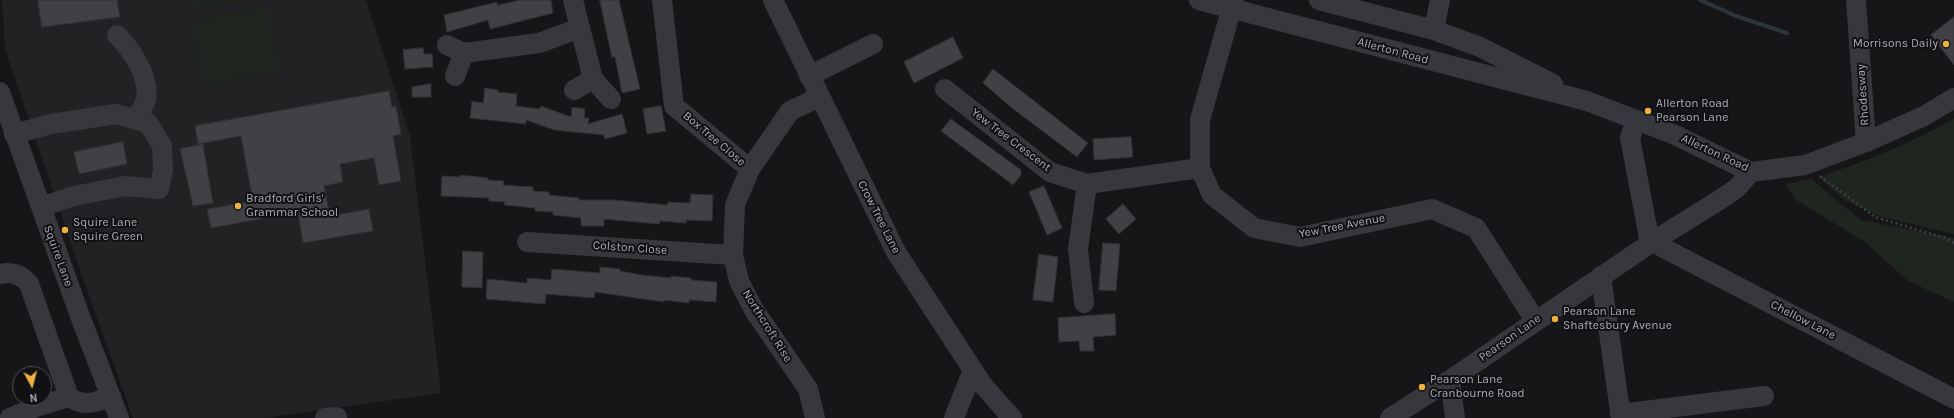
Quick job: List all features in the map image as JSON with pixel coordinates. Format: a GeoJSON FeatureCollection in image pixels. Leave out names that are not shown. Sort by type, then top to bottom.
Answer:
{"type":"FeatureCollection","features":[{"type":"Feature","properties":{"kind":"street"},"geometry":{"type":"LineString","coordinates":[[573,0],[593,80],[612,99]]}},
{"type":"Feature","properties":{"kind":"street","name":"Box Tree Close"},"geometry":{"type":"LineString","coordinates":[[662,0],[674,106],[750,169]]}},
{"type":"Feature","properties":{"kind":"street","name":"Crow Tree Lane"},"geometry":{"type":"LineString","coordinates":[[773,0],[819,97],[896,252],[982,384],[1012,418]]}},
{"type":"Feature","properties":{"kind":"street","name":"Allerton Road"},"geometry":{"type":"LineString","coordinates":[[1199,0],[1233,4],[1587,102],[1675,135],[1751,172],[1805,165],[1866,142],[1924,116],[1954,98]]}},
{"type":"Feature","properties":{"kind":"street","name":"Allerton Road"},"geometry":{"type":"LineString","coordinates":[[1319,0],[1434,30],[1480,46],[1587,102]]}},
{"type":"Feature","properties":{"kind":"street"},"geometry":{"type":"LineString","coordinates":[[1434,30],[1440,0]]}},
{"type":"Feature","properties":{"kind":"street","name":"Rhodesway"},"geometry":{"type":"LineString","coordinates":[[1856,0],[1866,142]]}},
{"type":"Feature","properties":{"kind":"street","name":"Yew Tree Avenue"},"geometry":{"type":"LineString","coordinates":[[1233,4],[1200,120],[1200,168],[1212,196],[1254,228],[1300,237],[1432,209],[1476,228],[1535,320]]}},
{"type":"Feature","properties":{"kind":"street"},"geometry":{"type":"LineString","coordinates":[[455,76],[455,49],[539,43],[580,28]]}},
{"type":"Feature","properties":{"kind":"street"},"geometry":{"type":"LineString","coordinates":[[117,35],[127,45],[140,66],[144,83],[146,100],[136,120]]}},
{"type":"Feature","properties":{"kind":"street"},"geometry":{"type":"LineString","coordinates":[[809,76],[873,44]]}},
{"type":"Feature","properties":{"kind":"street"},"geometry":{"type":"LineString","coordinates":[[574,90],[593,80]]}},
{"type":"Feature","properties":{"kind":"street","name":"Yew Tree Crescent"},"geometry":{"type":"LineString","coordinates":[[945,90],[1050,172],[1088,184],[1200,168]]}},
{"type":"Feature","properties":{"kind":"street","name":"Squire Lane"},"geometry":{"type":"LineString","coordinates":[[0,92],[14,134],[119,418]]}},
{"type":"Feature","properties":{"kind":"street","name":"Northcroft Rise"},"geometry":{"type":"LineString","coordinates":[[815,418],[808,388],[754,310],[739,281],[733,255],[735,205],[750,169],[790,111],[819,97]]}},
{"type":"Feature","properties":{"kind":"street"},"geometry":{"type":"LineString","coordinates":[[14,134],[51,124],[116,114],[148,123],[162,146],[163,170],[159,189],[140,186],[125,186],[74,196],[41,207]]}},
{"type":"Feature","properties":{"kind":"street"},"geometry":{"type":"LineString","coordinates":[[1636,120],[1630,138],[1651,242]]}},
{"type":"Feature","properties":{"kind":"street","name":"Pearson Lane"},"geometry":{"type":"LineString","coordinates":[[1390,418],[1450,380],[1535,320],[1651,242],[1737,188],[1751,172]]}},
{"type":"Feature","properties":{"kind":"street"},"geometry":{"type":"LineString","coordinates":[[1084,302],[1078,249],[1088,184]]}},
{"type":"Feature","properties":{"kind":"street","name":"Colston Close"},"geometry":{"type":"LineString","coordinates":[[527,242],[733,255]]}},
{"type":"Feature","properties":{"kind":"street","name":"Chellow Lane"},"geometry":{"type":"LineString","coordinates":[[1651,242],[1954,399]]}},
{"type":"Feature","properties":{"kind":"street"},"geometry":{"type":"LineString","coordinates":[[0,274],[7,272],[23,277],[29,284],[69,397],[78,403],[88,404],[111,396]]}},
{"type":"Feature","properties":{"kind":"street"},"geometry":{"type":"LineString","coordinates":[[1601,276],[1620,416],[1764,396]]}},
{"type":"Feature","properties":{"kind":"street"},"geometry":{"type":"LineString","coordinates":[[954,418],[973,370]]}},
{"type":"Feature","properties":{"kind":"street"},"geometry":{"type":"LineString","coordinates":[[1450,380],[1455,418]]}},
{"type":"Feature","properties":{"kind":"street"},"geometry":{"type":"LineString","coordinates":[[10,418],[36,407],[69,397]]}},
{"type":"Feature","properties":{"kind":"path"},"geometry":{"type":"LineString","coordinates":[[1805,165],[1875,217],[1945,238],[1954,243]]}},
{"type":"Feature","properties":{"kind":"shaded area","name":"Bradford Girls' Grammar School"},"geometry":{"type":"Polygon","coordinates":[[[2,0],[366,0],[410,136],[441,393],[265,418],[133,418],[82,276],[5,49],[2,0]]]}},
{"type":"Feature","properties":{"kind":"shaded area"},"geometry":{"type":"Polygon","coordinates":[[[195,0],[238,0],[197,8],[195,0]]]}},
{"type":"Feature","properties":{"kind":"shaded area"},"geometry":{"type":"Polygon","coordinates":[[[266,7],[279,70],[207,85],[194,22],[266,7]]]}},
{"type":"Feature","properties":{"kind":"shaded area"},"geometry":{"type":"Polygon","coordinates":[[[1954,119],[1954,234],[1878,216],[1843,199],[1818,177],[1888,151],[1954,119]]]}},
{"type":"Feature","properties":{"kind":"shaded area"},"geometry":{"type":"Polygon","coordinates":[[[1811,179],[1861,220],[1954,238],[1954,302],[1908,281],[1865,242],[1796,200],[1786,184],[1811,179]]]}},
{"type":"Feature","properties":{"kind":"building"},"geometry":{"type":"Polygon","coordinates":[[[38,0],[117,0],[120,17],[42,27],[38,0]]]}},
{"type":"Feature","properties":{"kind":"building"},"geometry":{"type":"Polygon","coordinates":[[[520,0],[551,0],[553,13],[490,29],[488,20],[447,32],[444,15],[497,2],[497,5],[520,0]]]}},
{"type":"Feature","properties":{"kind":"building"},"geometry":{"type":"Polygon","coordinates":[[[600,0],[619,0],[640,89],[622,93],[615,57],[612,57],[600,0]]]}},
{"type":"Feature","properties":{"kind":"building","name":"Morrisons Daily"},"geometry":{"type":"Polygon","coordinates":[[[1954,17],[1954,65],[1931,35],[1954,17]]]}},
{"type":"Feature","properties":{"kind":"building"},"geometry":{"type":"Polygon","coordinates":[[[953,37],[963,58],[914,83],[904,62],[953,37]]]}},
{"type":"Feature","properties":{"kind":"building"},"geometry":{"type":"Polygon","coordinates":[[[423,48],[424,54],[432,54],[433,67],[405,69],[403,50],[423,48]]]}},
{"type":"Feature","properties":{"kind":"building"},"geometry":{"type":"Polygon","coordinates":[[[993,69],[1088,143],[1077,157],[1012,108],[983,83],[993,69]]]}},
{"type":"Feature","properties":{"kind":"building"},"geometry":{"type":"Polygon","coordinates":[[[431,84],[431,97],[412,97],[412,87],[431,84]]]}},
{"type":"Feature","properties":{"kind":"building"},"geometry":{"type":"Polygon","coordinates":[[[485,88],[498,90],[498,92],[517,94],[516,106],[540,109],[541,106],[571,117],[572,107],[585,109],[584,118],[589,118],[588,124],[622,114],[627,133],[605,139],[604,135],[554,130],[526,120],[526,124],[470,118],[472,101],[483,103],[485,88]]]}},
{"type":"Feature","properties":{"kind":"building"},"geometry":{"type":"Polygon","coordinates":[[[389,91],[392,107],[396,106],[401,134],[393,136],[401,181],[379,185],[374,158],[340,164],[343,182],[324,186],[330,216],[369,209],[373,231],[303,243],[298,212],[211,228],[207,209],[253,201],[241,136],[198,144],[195,126],[389,91]]]}},
{"type":"Feature","properties":{"kind":"building"},"geometry":{"type":"Polygon","coordinates":[[[661,106],[666,131],[647,134],[643,109],[661,106]]]}},
{"type":"Feature","properties":{"kind":"building"},"geometry":{"type":"Polygon","coordinates":[[[951,119],[1021,170],[1021,175],[1013,185],[941,131],[951,119]]]}},
{"type":"Feature","properties":{"kind":"building"},"geometry":{"type":"Polygon","coordinates":[[[1131,137],[1133,157],[1094,160],[1093,139],[1131,137]]]}},
{"type":"Feature","properties":{"kind":"building"},"geometry":{"type":"Polygon","coordinates":[[[123,142],[127,164],[79,174],[74,152],[123,142]]]}},
{"type":"Feature","properties":{"kind":"building"},"geometry":{"type":"Polygon","coordinates":[[[203,144],[213,203],[193,206],[180,149],[203,144]]]}},
{"type":"Feature","properties":{"kind":"building"},"geometry":{"type":"Polygon","coordinates":[[[460,175],[504,181],[503,185],[533,187],[533,191],[549,192],[549,195],[579,198],[579,200],[614,200],[667,205],[668,202],[690,203],[691,194],[713,195],[712,221],[686,220],[686,223],[660,221],[659,224],[604,219],[604,226],[581,226],[581,218],[553,215],[553,212],[535,211],[535,208],[504,205],[505,202],[489,201],[489,198],[441,196],[442,176],[460,177],[460,175]]]}},
{"type":"Feature","properties":{"kind":"building"},"geometry":{"type":"Polygon","coordinates":[[[1044,186],[1062,228],[1047,235],[1029,192],[1044,186]]]}},
{"type":"Feature","properties":{"kind":"building"},"geometry":{"type":"Polygon","coordinates":[[[1123,204],[1136,219],[1119,234],[1106,219],[1123,204]]]}},
{"type":"Feature","properties":{"kind":"building"},"geometry":{"type":"Polygon","coordinates":[[[1103,243],[1120,244],[1116,291],[1099,290],[1103,243]]]}},
{"type":"Feature","properties":{"kind":"building"},"geometry":{"type":"Polygon","coordinates":[[[463,251],[483,252],[482,288],[462,287],[463,251]]]}},
{"type":"Feature","properties":{"kind":"building"},"geometry":{"type":"Polygon","coordinates":[[[1039,254],[1058,257],[1053,302],[1033,300],[1039,254]]]}},
{"type":"Feature","properties":{"kind":"building"},"geometry":{"type":"Polygon","coordinates":[[[600,267],[620,269],[620,271],[642,275],[671,278],[671,276],[691,278],[691,280],[717,282],[716,302],[689,300],[689,303],[664,300],[664,302],[595,292],[594,298],[546,294],[545,304],[486,299],[487,279],[527,283],[527,278],[551,280],[552,269],[600,273],[600,267]]]}},
{"type":"Feature","properties":{"kind":"building"},"geometry":{"type":"Polygon","coordinates":[[[1115,314],[1116,335],[1093,337],[1094,351],[1080,351],[1079,341],[1059,342],[1058,318],[1115,314]]]}},
{"type":"Feature","properties":{"kind":"waterway"},"geometry":{"type":"LineString","coordinates":[[1700,0],[1736,16],[1787,33]]}},
{"type":"Feature","properties":{"kind":"place","name":"Morrisons Daily"},"geometry":{"type":"Point","coordinates":[1946,44]}},
{"type":"Feature","properties":{"kind":"place","name":"Allerton Road Pearson Lane"},"geometry":{"type":"Point","coordinates":[1648,111]}},
{"type":"Feature","properties":{"kind":"place","name":"Bradford Girls' Grammar School"},"geometry":{"type":"Point","coordinates":[238,206]}},
{"type":"Feature","properties":{"kind":"place","name":"Squire Lane Squire Green"},"geometry":{"type":"Point","coordinates":[65,230]}},
{"type":"Feature","properties":{"kind":"place","name":"Pearson Lane Shaftesbury Avenue"},"geometry":{"type":"Point","coordinates":[1555,319]}},
{"type":"Feature","properties":{"kind":"place","name":"Pearson Lane Cranbourne Road"},"geometry":{"type":"Point","coordinates":[1422,387]}}]}
